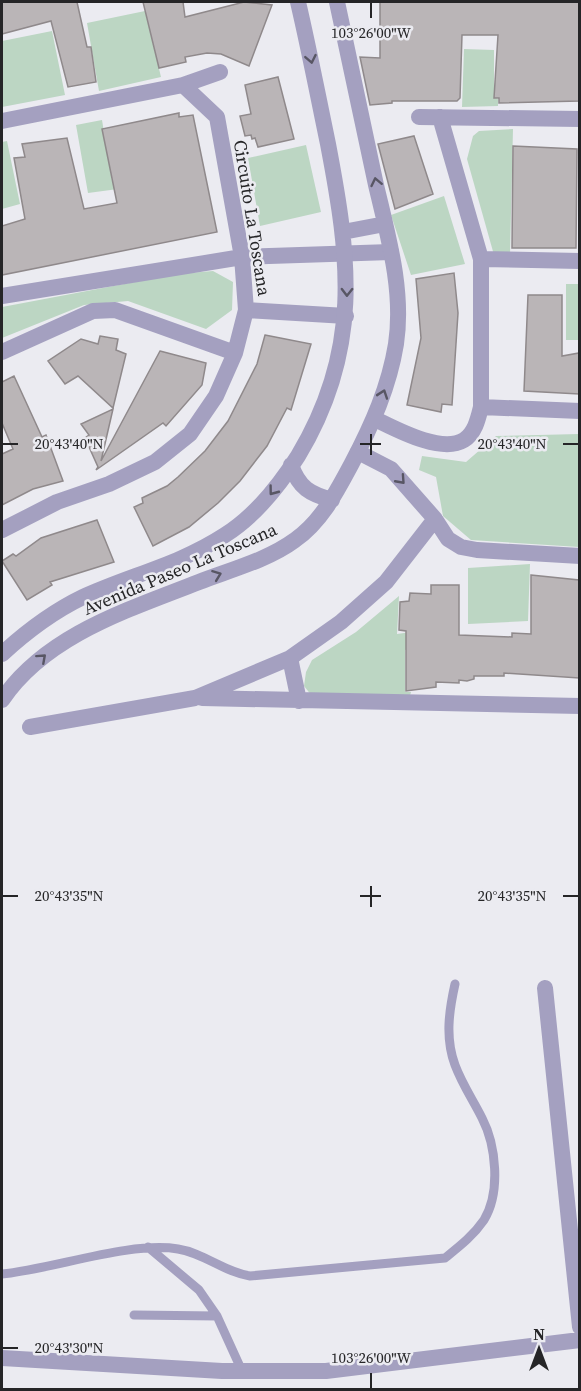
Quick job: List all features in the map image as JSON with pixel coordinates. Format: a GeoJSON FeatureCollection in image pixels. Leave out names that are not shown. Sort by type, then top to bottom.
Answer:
{"type":"FeatureCollection","features":[{"type":"Feature","properties":{"kind":"street","name":"Avenida Paseo La Toscana"},"geometry":{"type":"LineString","coordinates":[[2,654],[34,625],[84,597],[180,561],[226,534],[262,504],[312,433],[328,396],[346,316],[346,253],[335,180],[298,2]]}},
{"type":"Feature","properties":{"kind":"street","name":"Avenida Paseo La Toscana"},"geometry":{"type":"LineString","coordinates":[[2,700],[11,686],[54,647],[107,619],[264,557],[295,540],[332,500],[375,419],[390,374],[396,341],[397,307],[391,252],[337,2]]}},
{"type":"Feature","properties":{"kind":"street"},"geometry":{"type":"LineString","coordinates":[[2,121],[183,85],[220,72]]}},
{"type":"Feature","properties":{"kind":"street","name":"Circuito La Toscana"},"geometry":{"type":"LineString","coordinates":[[2,530],[57,502],[109,484],[155,462],[190,434],[216,396],[235,353],[246,310],[242,257],[217,117],[183,85]]}},
{"type":"Feature","properties":{"kind":"street"},"geometry":{"type":"LineString","coordinates":[[419,117],[579,119]]}},
{"type":"Feature","properties":{"kind":"street"},"geometry":{"type":"LineString","coordinates":[[375,419],[412,437],[449,445],[465,440],[475,427],[481,407],[481,259],[440,117]]}},
{"type":"Feature","properties":{"kind":"street"},"geometry":{"type":"LineString","coordinates":[[343,232],[385,224]]}},
{"type":"Feature","properties":{"kind":"street"},"geometry":{"type":"LineString","coordinates":[[2,296],[242,257],[391,252]]}},
{"type":"Feature","properties":{"kind":"street"},"geometry":{"type":"LineString","coordinates":[[481,259],[579,261]]}},
{"type":"Feature","properties":{"kind":"street"},"geometry":{"type":"LineString","coordinates":[[2,352],[93,311],[115,310],[235,353]]}},
{"type":"Feature","properties":{"kind":"street"},"geometry":{"type":"LineString","coordinates":[[246,310],[346,316]]}},
{"type":"Feature","properties":{"kind":"street"},"geometry":{"type":"LineString","coordinates":[[481,407],[579,411]]}},
{"type":"Feature","properties":{"kind":"street"},"geometry":{"type":"LineString","coordinates":[[358,452],[391,469],[435,519],[448,539],[461,547],[579,556]]}},
{"type":"Feature","properties":{"kind":"street"},"geometry":{"type":"LineString","coordinates":[[291,465],[296,480],[303,488],[332,500]]}},
{"type":"Feature","properties":{"kind":"street"},"geometry":{"type":"LineString","coordinates":[[195,698],[290,658],[341,622],[386,582],[435,519]]}},
{"type":"Feature","properties":{"kind":"street"},"geometry":{"type":"LineString","coordinates":[[290,658],[299,701]]}},
{"type":"Feature","properties":{"kind":"street"},"geometry":{"type":"LineString","coordinates":[[30,727],[195,698],[579,706]]}},
{"type":"Feature","properties":{"kind":"street"},"geometry":{"type":"LineString","coordinates":[[545,988],[579,1327]]}},
{"type":"Feature","properties":{"kind":"street"},"geometry":{"type":"LineString","coordinates":[[2,1358],[242,1371],[326,1371],[579,1340]]}},
{"type":"Feature","properties":{"kind":"lane"},"geometry":{"type":"LineString","coordinates":[[2,1274],[148,1247],[179,1249],[201,1256],[232,1273],[250,1276],[445,1258],[469,1239],[485,1217],[494,1186],[492,1147],[483,1119],[454,1063],[448,1033],[455,984]]}},
{"type":"Feature","properties":{"kind":"lane"},"geometry":{"type":"LineString","coordinates":[[148,1247],[199,1290],[217,1316],[242,1371]]}},
{"type":"Feature","properties":{"kind":"lane"},"geometry":{"type":"LineString","coordinates":[[134,1315],[217,1316]]}},
{"type":"Feature","properties":{"kind":"green space"},"geometry":{"type":"Polygon","coordinates":[[[145,11],[161,77],[99,91],[87,23],[145,11]]]}},
{"type":"Feature","properties":{"kind":"green space"},"geometry":{"type":"Polygon","coordinates":[[[52,31],[65,95],[2,107],[2,41],[52,31]]]}},
{"type":"Feature","properties":{"kind":"green space"},"geometry":{"type":"Polygon","coordinates":[[[464,49],[494,50],[494,98],[498,99],[498,106],[462,107],[464,49]]]}},
{"type":"Feature","properties":{"kind":"green space"},"geometry":{"type":"Polygon","coordinates":[[[102,120],[112,181],[118,189],[88,193],[76,125],[102,120]]]}},
{"type":"Feature","properties":{"kind":"green space"},"geometry":{"type":"Polygon","coordinates":[[[513,129],[510,254],[494,255],[467,159],[473,136],[479,131],[513,129]]]}},
{"type":"Feature","properties":{"kind":"green space"},"geometry":{"type":"Polygon","coordinates":[[[7,141],[20,204],[2,209],[2,142],[7,141]]]}},
{"type":"Feature","properties":{"kind":"green space"},"geometry":{"type":"Polygon","coordinates":[[[306,145],[321,212],[260,226],[248,158],[306,145]]]}},
{"type":"Feature","properties":{"kind":"green space"},"geometry":{"type":"Polygon","coordinates":[[[444,196],[465,264],[411,275],[391,215],[444,196]]]}},
{"type":"Feature","properties":{"kind":"green space"},"geometry":{"type":"Polygon","coordinates":[[[213,271],[233,282],[232,310],[206,329],[128,301],[84,305],[2,338],[2,307],[177,274],[213,271]]]}},
{"type":"Feature","properties":{"kind":"green space"},"geometry":{"type":"Polygon","coordinates":[[[566,284],[579,284],[579,340],[566,340],[566,284]]]}},
{"type":"Feature","properties":{"kind":"green space"},"geometry":{"type":"Polygon","coordinates":[[[579,434],[579,547],[471,540],[443,516],[436,477],[419,470],[422,456],[466,462],[496,436],[579,434]]]}},
{"type":"Feature","properties":{"kind":"green space"},"geometry":{"type":"Polygon","coordinates":[[[530,564],[528,621],[468,624],[468,568],[530,564]]]}},
{"type":"Feature","properties":{"kind":"green space"},"geometry":{"type":"Polygon","coordinates":[[[399,596],[397,634],[432,629],[412,648],[405,650],[405,692],[411,692],[409,699],[312,696],[304,686],[306,672],[312,660],[356,632],[399,596]]]}},
{"type":"Feature","properties":{"kind":"building"},"geometry":{"type":"Polygon","coordinates":[[[2,2],[77,2],[87,47],[91,47],[96,82],[68,87],[51,21],[2,34],[2,2]]]}},
{"type":"Feature","properties":{"kind":"building"},"geometry":{"type":"Polygon","coordinates":[[[143,2],[183,2],[185,17],[244,2],[272,5],[249,66],[221,54],[207,53],[185,57],[186,62],[159,68],[143,2]]]}},
{"type":"Feature","properties":{"kind":"building"},"geometry":{"type":"Polygon","coordinates":[[[380,2],[579,2],[579,101],[499,103],[499,98],[494,98],[498,35],[462,35],[460,98],[457,101],[392,101],[392,103],[370,105],[360,57],[380,58],[380,2]]]}},
{"type":"Feature","properties":{"kind":"building"},"geometry":{"type":"Polygon","coordinates":[[[278,77],[294,139],[258,147],[255,138],[252,139],[251,135],[245,136],[240,116],[251,114],[245,85],[278,77]]]}},
{"type":"Feature","properties":{"kind":"building"},"geometry":{"type":"Polygon","coordinates":[[[179,113],[179,117],[193,115],[217,232],[2,275],[2,226],[25,219],[14,158],[25,157],[22,144],[67,138],[84,209],[117,203],[102,129],[179,113]]]}},
{"type":"Feature","properties":{"kind":"building"},"geometry":{"type":"Polygon","coordinates":[[[414,136],[433,194],[395,209],[378,144],[414,136]]]}},
{"type":"Feature","properties":{"kind":"building"},"geometry":{"type":"Polygon","coordinates":[[[513,146],[577,149],[576,248],[512,248],[513,146]]]}},
{"type":"Feature","properties":{"kind":"building"},"geometry":{"type":"Polygon","coordinates":[[[454,273],[458,313],[452,405],[442,404],[441,412],[407,405],[421,338],[416,279],[454,273]]]}},
{"type":"Feature","properties":{"kind":"building"},"geometry":{"type":"Polygon","coordinates":[[[528,295],[562,295],[562,356],[579,353],[579,394],[524,391],[528,295]]]}},
{"type":"Feature","properties":{"kind":"building"},"geometry":{"type":"Polygon","coordinates":[[[265,335],[311,344],[291,410],[287,408],[267,446],[240,481],[218,503],[189,527],[153,546],[134,507],[143,503],[142,498],[167,486],[178,477],[205,451],[228,421],[257,364],[265,335]]]}},
{"type":"Feature","properties":{"kind":"building"},"geometry":{"type":"Polygon","coordinates":[[[100,336],[118,339],[116,350],[126,354],[113,408],[78,376],[65,384],[48,361],[81,339],[98,344],[100,336]]]}},
{"type":"Feature","properties":{"kind":"building"},"geometry":{"type":"Polygon","coordinates":[[[160,351],[206,363],[202,385],[166,426],[163,423],[96,470],[98,467],[85,438],[89,435],[81,424],[113,409],[101,461],[160,351]]]}},
{"type":"Feature","properties":{"kind":"building"},"geometry":{"type":"Polygon","coordinates":[[[14,376],[42,437],[46,435],[63,481],[33,489],[2,505],[2,454],[13,449],[2,423],[2,382],[14,376]]]}},
{"type":"Feature","properties":{"kind":"building"},"geometry":{"type":"Polygon","coordinates":[[[97,520],[114,562],[50,582],[52,585],[27,600],[2,561],[13,554],[16,556],[41,538],[97,520]]]}},
{"type":"Feature","properties":{"kind":"building"},"geometry":{"type":"Polygon","coordinates":[[[531,575],[579,580],[579,678],[504,673],[504,676],[474,676],[474,679],[467,681],[459,680],[459,683],[436,682],[436,687],[406,691],[406,631],[399,630],[400,602],[409,601],[410,593],[431,594],[431,585],[459,585],[459,635],[512,637],[512,633],[531,634],[531,575]]]}}]}
